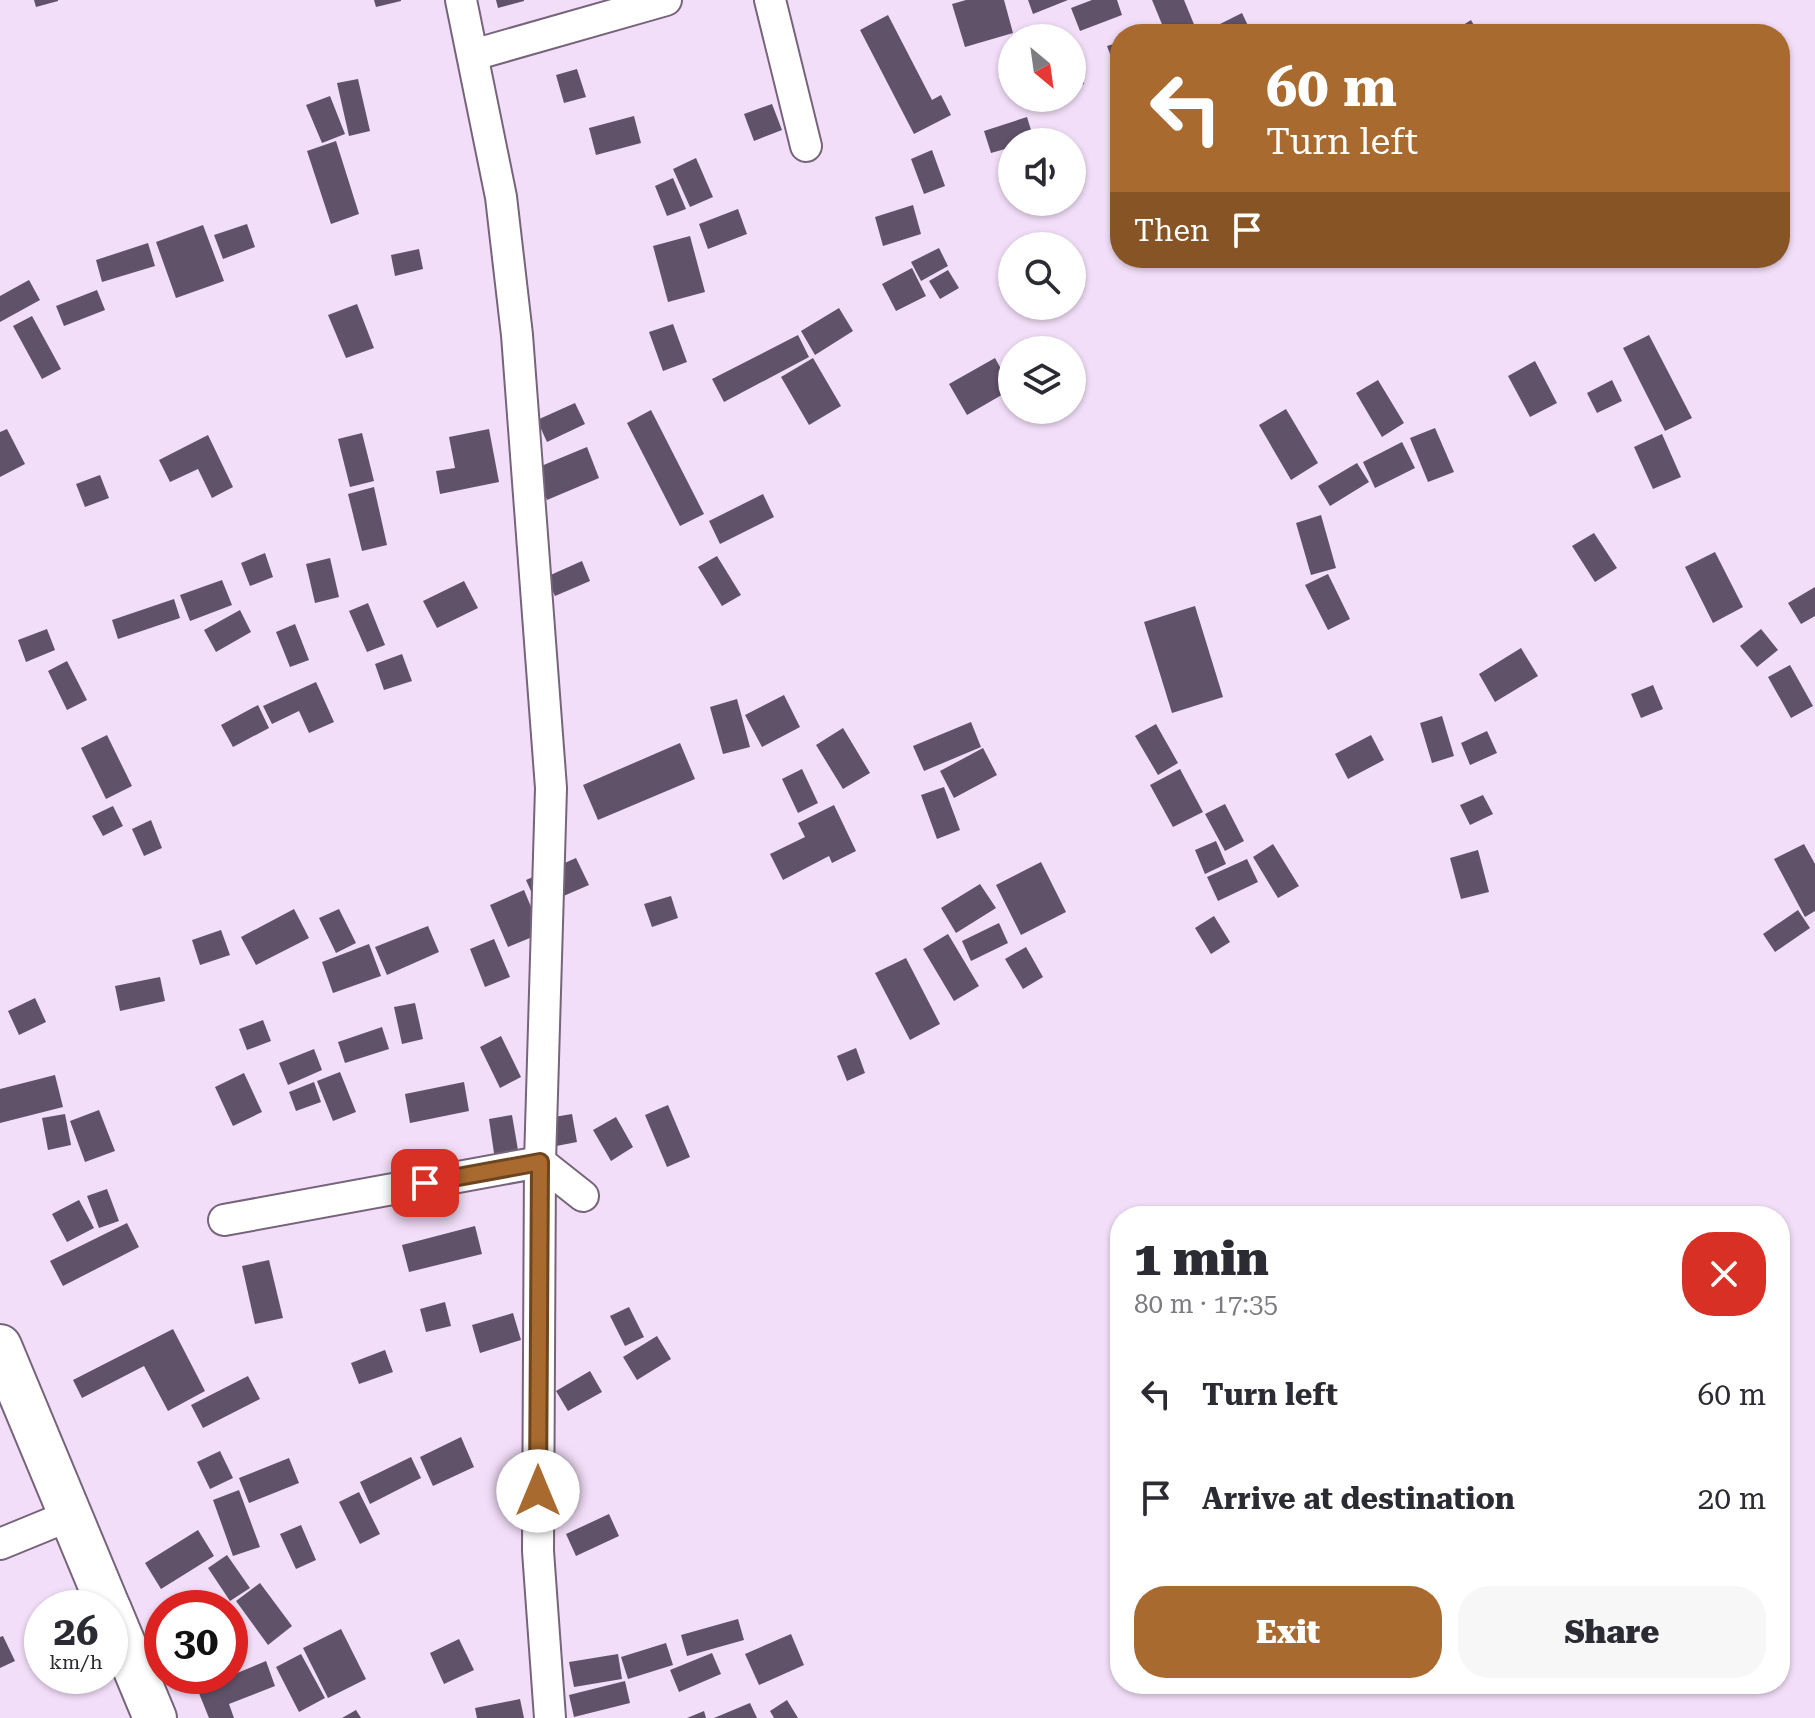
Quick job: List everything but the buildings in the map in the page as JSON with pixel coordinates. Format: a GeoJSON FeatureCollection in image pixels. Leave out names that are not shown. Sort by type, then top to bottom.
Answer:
{"type":"FeatureCollection","features":[{"type":"Feature","properties":{"kind":"street"},"geometry":{"type":"LineString","coordinates":[[461,0],[501,197],[517,335],[551,788],[540,1162],[538,1551],[550,1718]]}},
{"type":"Feature","properties":{"kind":"street"},"geometry":{"type":"LineString","coordinates":[[473,55],[666,0]]}},
{"type":"Feature","properties":{"kind":"street"},"geometry":{"type":"LineString","coordinates":[[770,0],[806,146]]}},
{"type":"Feature","properties":{"kind":"street"},"geometry":{"type":"LineString","coordinates":[[224,1220],[540,1162],[583,1196]]}},
{"type":"Feature","properties":{"kind":"street"},"geometry":{"type":"LineString","coordinates":[[0,1346],[102,1590]]}},
{"type":"Feature","properties":{"kind":"street"},"geometry":{"type":"LineString","coordinates":[[0,1544],[71,1515]]}},
{"type":"Feature","properties":{"kind":"street"},"geometry":{"type":"LineString","coordinates":[[128,1653],[155,1718]]}},
{"type":"Feature","properties":{"kind":"route"},"geometry":{"type":"LineString","coordinates":[[425,1183],[540,1162],[538,1491]]}}]}
